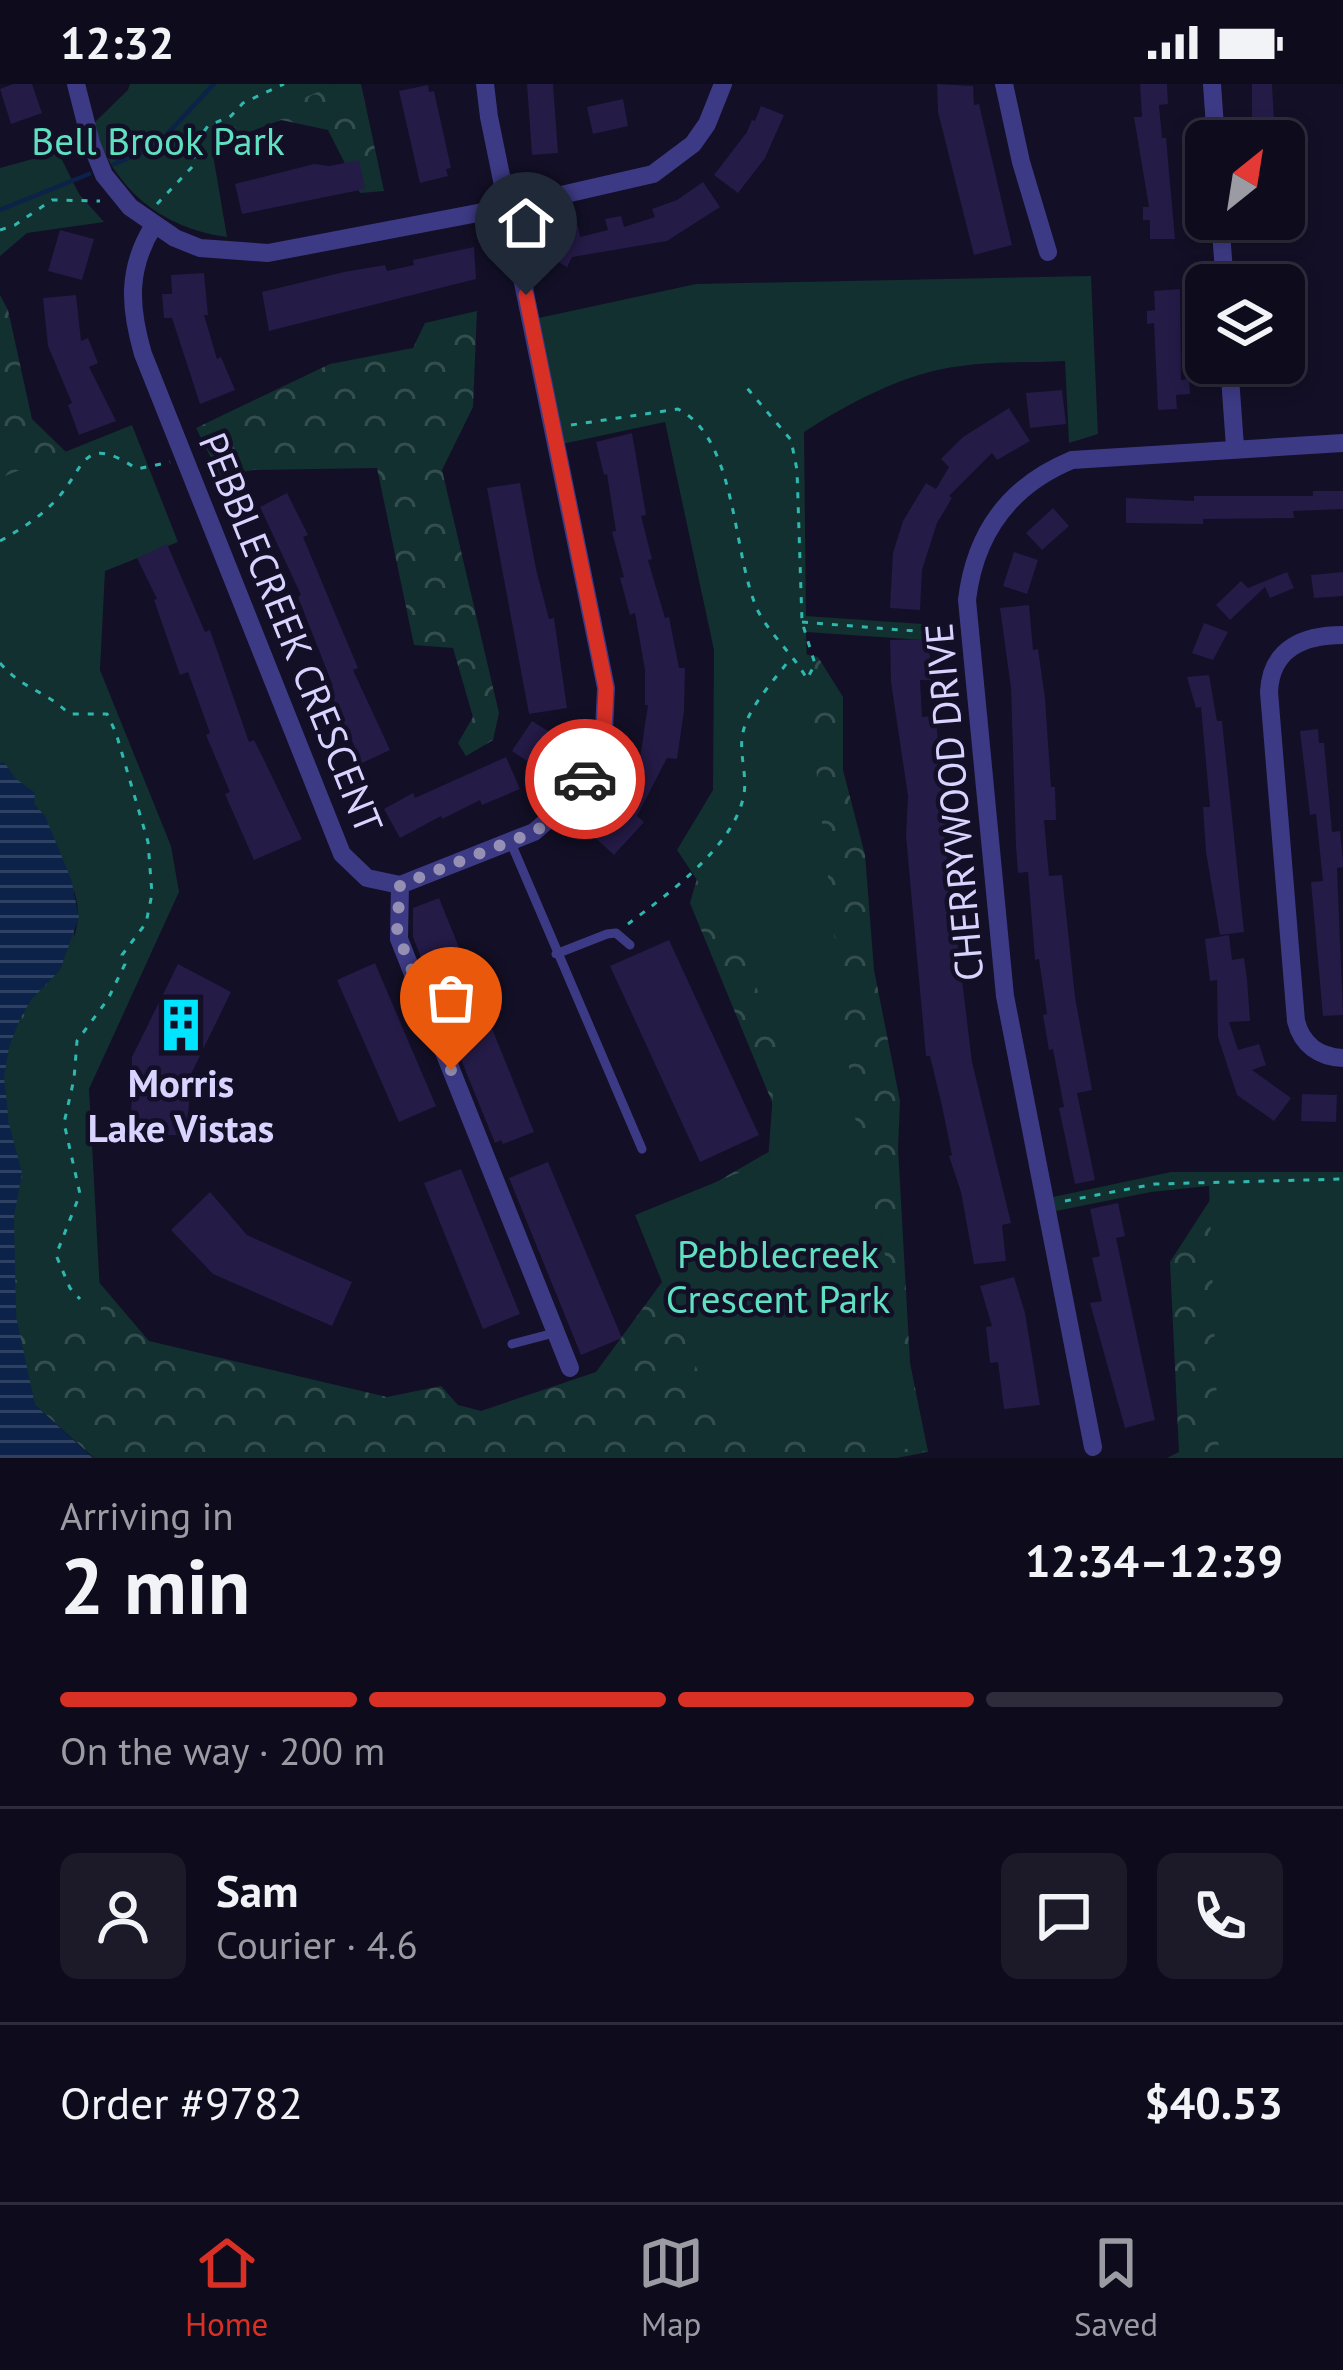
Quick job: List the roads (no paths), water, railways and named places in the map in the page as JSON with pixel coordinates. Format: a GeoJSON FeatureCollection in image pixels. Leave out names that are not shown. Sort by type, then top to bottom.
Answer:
{"type":"FeatureCollection","features":[{"type":"Feature","properties":{"kind":"street"},"geometry":{"type":"LineString","coordinates":[[76,84],[96,155],[119,196],[148,221],[200,248],[268,253],[509,207],[664,169],[693,144],[707,124],[723,84]]}},
{"type":"Feature","properties":{"kind":"street"},"geometry":{"type":"LineString","coordinates":[[485,84],[551,428],[603,666],[607,709],[604,730],[581,786],[554,819],[511,843],[400,885],[399,939],[570,1368]]}},
{"type":"Feature","properties":{"kind":"street"},"geometry":{"type":"LineString","coordinates":[[1004,84],[1048,252]]}},
{"type":"Feature","properties":{"kind":"street"},"geometry":{"type":"LineString","coordinates":[[1212,84],[1215,120]]}},
{"type":"Feature","properties":{"kind":"street","name":"PEBBLECREEK CRESCENT"},"geometry":{"type":"LineString","coordinates":[[148,221],[134,267],[133,314],[143,354],[342,854],[367,878],[400,885]]}},
{"type":"Feature","properties":{"kind":"street"},"geometry":{"type":"LineString","coordinates":[[1230,384],[1234,447]]}},
{"type":"Feature","properties":{"kind":"street","name":"CHERRYWOOD DRIVE"},"geometry":{"type":"LineString","coordinates":[[1093,1448],[1005,996],[968,600],[977,548],[1007,501],[1072,460],[1343,442]]}},
{"type":"Feature","properties":{"kind":"street"},"geometry":{"type":"LineString","coordinates":[[1343,634],[1319,635],[1292,645],[1274,666],[1268,692],[1296,1022],[1311,1047],[1329,1057],[1343,1058]]}},
{"type":"Feature","properties":{"kind":"lane"},"geometry":{"type":"LineString","coordinates":[[511,843],[642,1148]]}},
{"type":"Feature","properties":{"kind":"lane"},"geometry":{"type":"LineString","coordinates":[[556,954],[616,934],[630,945]]}},
{"type":"Feature","properties":{"kind":"lane"},"geometry":{"type":"LineString","coordinates":[[512,1344],[554,1333]]}},
{"type":"Feature","properties":{"kind":"water"},"geometry":{"type":"Polygon","coordinates":[[[0,763],[35,793],[34,804],[45,816],[71,879],[79,917],[60,970],[20,1019],[4,1077],[9,1124],[22,1173],[14,1216],[16,1316],[35,1405],[93,1458],[0,1458],[0,763]]]}},
{"type":"Feature","properties":{"kind":"waterway"},"geometry":{"type":"LineString","coordinates":[[114,164],[155,147],[214,84]]}},
{"type":"Feature","properties":{"kind":"waterway"},"geometry":{"type":"LineString","coordinates":[[0,210],[89,174]]}},
{"type":"Feature","properties":{"kind":"place","name":"Morris Lake Vistas"},"geometry":{"type":"Point","coordinates":[181,1025]}},
{"type":"Feature","properties":{"kind":"park label","name":"Bell Brook Park"},"geometry":{"type":"Point","coordinates":[158,141]}},
{"type":"Feature","properties":{"kind":"park label","name":"Pebblecreek Crescent Park"},"geometry":{"type":"Point","coordinates":[778,1276]}}]}
